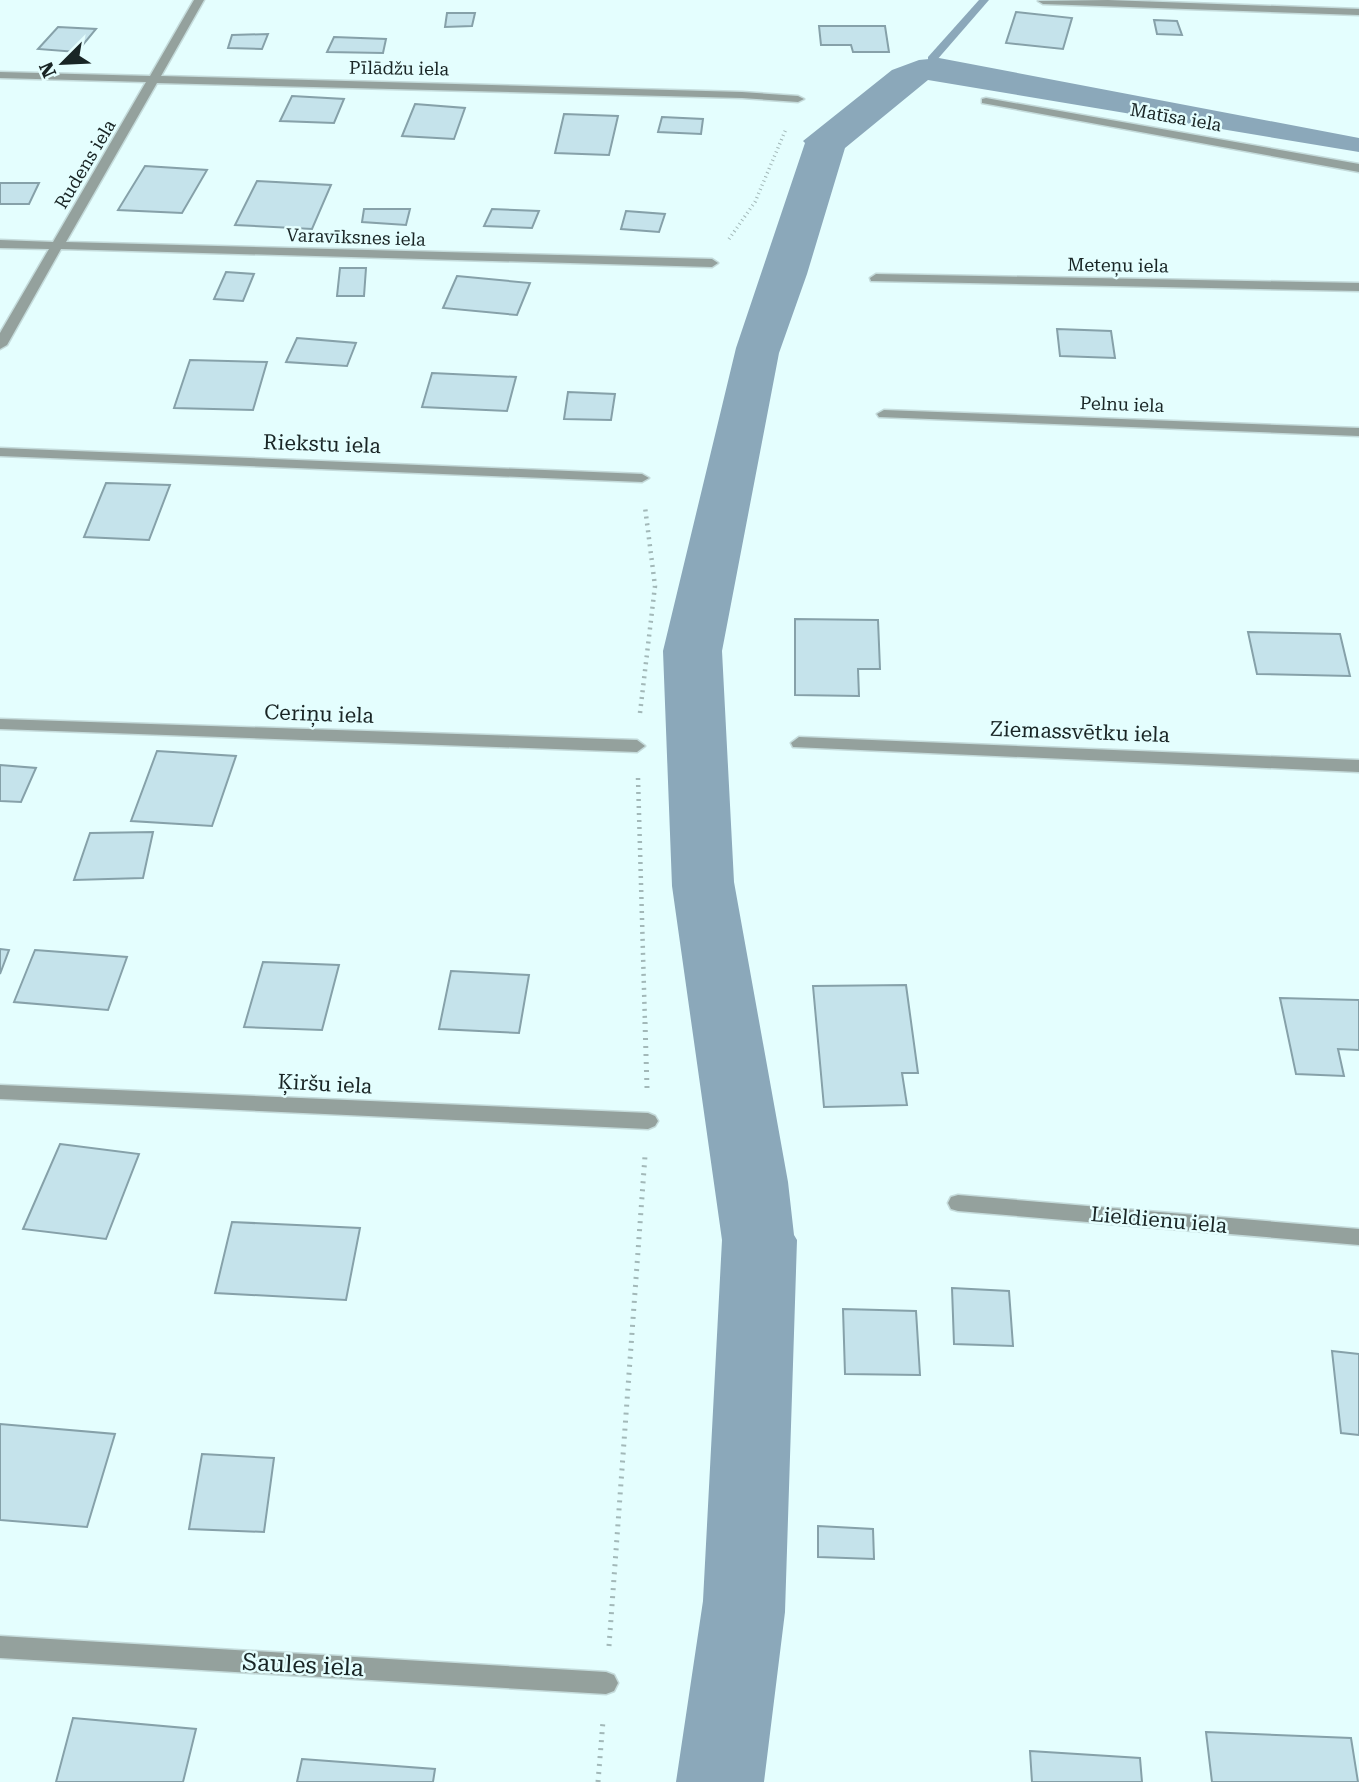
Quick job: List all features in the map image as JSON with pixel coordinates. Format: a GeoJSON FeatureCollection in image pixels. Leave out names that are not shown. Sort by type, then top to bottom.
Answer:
{"type":"FeatureCollection","features":[{"type":"Feature","properties":{"kind":"street","name":"Rudens iela"},"geometry":{"type":"LineString","coordinates":[[0,345],[199,0]]}},
{"type":"Feature","properties":{"kind":"street"},"geometry":{"type":"LineString","coordinates":[[1042,1],[1359,12]]}},
{"type":"Feature","properties":{"kind":"street","name":"Pīlādžu iela"},"geometry":{"type":"LineString","coordinates":[[0,75],[742,95],[798,99]]}},
{"type":"Feature","properties":{"kind":"street","name":"Matīsa iela"},"geometry":{"type":"LineString","coordinates":[[986,101],[1359,168]]}},
{"type":"Feature","properties":{"kind":"street","name":"Varavīksnes iela"},"geometry":{"type":"LineString","coordinates":[[0,244],[712,264]]}},
{"type":"Feature","properties":{"kind":"street","name":"Meteņu iela"},"geometry":{"type":"LineString","coordinates":[[876,278],[1359,287]]}},
{"type":"Feature","properties":{"kind":"street","name":"Pelnu iela"},"geometry":{"type":"LineString","coordinates":[[884,414],[1359,432]]}},
{"type":"Feature","properties":{"kind":"street","name":"Riekstu iela"},"geometry":{"type":"LineString","coordinates":[[0,453],[642,478]]}},
{"type":"Feature","properties":{"kind":"street","name":"Ceriņu iela"},"geometry":{"type":"LineString","coordinates":[[0,724],[637,746]]}},
{"type":"Feature","properties":{"kind":"street","name":"Ziemassvētku iela"},"geometry":{"type":"LineString","coordinates":[[799,743],[1359,766]]}},
{"type":"Feature","properties":{"kind":"street","name":"Ķiršu iela"},"geometry":{"type":"LineString","coordinates":[[0,1092],[648,1121]]}},
{"type":"Feature","properties":{"kind":"street","name":"Lieldienu iela"},"geometry":{"type":"LineString","coordinates":[[958,1203],[1359,1237]]}},
{"type":"Feature","properties":{"kind":"street","name":"Saules iela"},"geometry":{"type":"LineString","coordinates":[[0,1647],[606,1683]]}},
{"type":"Feature","properties":{"kind":"path"},"geometry":{"type":"LineString","coordinates":[[712,264],[755,202],[798,99]]}},
{"type":"Feature","properties":{"kind":"water"},"geometry":{"type":"Polygon","coordinates":[[[939,58],[1359,138],[1359,152],[928,80],[845,148],[807,274],[779,353],[722,651],[734,882],[797,1240],[785,1612],[764,1782],[676,1782],[703,1601],[722,1240],[672,886],[663,651],[736,348],[805,143],[803,141],[892,70],[919,60],[939,58]]]}},
{"type":"Feature","properties":{"kind":"building"},"geometry":{"type":"Polygon","coordinates":[[[1016,12],[1072,18],[1063,49],[1006,43],[1016,12]]]}},
{"type":"Feature","properties":{"kind":"building"},"geometry":{"type":"Polygon","coordinates":[[[447,13],[475,13],[472,26],[445,27],[447,13]]]}},
{"type":"Feature","properties":{"kind":"building"},"geometry":{"type":"Polygon","coordinates":[[[1154,20],[1177,21],[1182,35],[1157,34],[1154,20]]]}},
{"type":"Feature","properties":{"kind":"building"},"geometry":{"type":"Polygon","coordinates":[[[819,26],[885,26],[889,52],[853,52],[851,45],[821,45],[819,26]]]}},
{"type":"Feature","properties":{"kind":"building"},"geometry":{"type":"Polygon","coordinates":[[[58,27],[96,29],[77,52],[38,49],[58,27]]]}},
{"type":"Feature","properties":{"kind":"building"},"geometry":{"type":"Polygon","coordinates":[[[268,34],[262,49],[228,48],[232,35],[268,34]]]}},
{"type":"Feature","properties":{"kind":"building"},"geometry":{"type":"Polygon","coordinates":[[[334,37],[386,39],[383,53],[327,52],[334,37]]]}},
{"type":"Feature","properties":{"kind":"building"},"geometry":{"type":"Polygon","coordinates":[[[292,96],[344,99],[334,123],[280,121],[292,96]]]}},
{"type":"Feature","properties":{"kind":"building"},"geometry":{"type":"Polygon","coordinates":[[[415,104],[465,108],[454,139],[402,136],[415,104]]]}},
{"type":"Feature","properties":{"kind":"building"},"geometry":{"type":"Polygon","coordinates":[[[564,114],[618,116],[609,155],[555,153],[564,114]]]}},
{"type":"Feature","properties":{"kind":"building"},"geometry":{"type":"Polygon","coordinates":[[[662,117],[703,119],[701,134],[658,132],[662,117]]]}},
{"type":"Feature","properties":{"kind":"building"},"geometry":{"type":"Polygon","coordinates":[[[145,166],[207,170],[182,213],[118,210],[145,166]]]}},
{"type":"Feature","properties":{"kind":"building"},"geometry":{"type":"Polygon","coordinates":[[[257,181],[331,185],[312,229],[235,225],[257,181]]]}},
{"type":"Feature","properties":{"kind":"building"},"geometry":{"type":"Polygon","coordinates":[[[0,183],[39,183],[29,204],[0,204],[0,183]]]}},
{"type":"Feature","properties":{"kind":"building"},"geometry":{"type":"Polygon","coordinates":[[[364,209],[410,209],[406,225],[362,222],[364,209]]]}},
{"type":"Feature","properties":{"kind":"building"},"geometry":{"type":"Polygon","coordinates":[[[492,209],[539,211],[532,228],[484,226],[492,209]]]}},
{"type":"Feature","properties":{"kind":"building"},"geometry":{"type":"Polygon","coordinates":[[[626,211],[665,214],[659,232],[621,229],[626,211]]]}},
{"type":"Feature","properties":{"kind":"building"},"geometry":{"type":"Polygon","coordinates":[[[340,268],[366,268],[364,296],[337,296],[340,268]]]}},
{"type":"Feature","properties":{"kind":"building"},"geometry":{"type":"Polygon","coordinates":[[[226,272],[254,274],[243,301],[214,299],[226,272]]]}},
{"type":"Feature","properties":{"kind":"building"},"geometry":{"type":"Polygon","coordinates":[[[457,276],[530,283],[517,315],[443,308],[457,276]]]}},
{"type":"Feature","properties":{"kind":"building"},"geometry":{"type":"Polygon","coordinates":[[[1057,329],[1111,331],[1115,358],[1060,356],[1057,329]]]}},
{"type":"Feature","properties":{"kind":"building"},"geometry":{"type":"Polygon","coordinates":[[[297,338],[356,343],[347,366],[286,362],[297,338]]]}},
{"type":"Feature","properties":{"kind":"building"},"geometry":{"type":"Polygon","coordinates":[[[190,360],[267,362],[253,410],[174,408],[190,360]]]}},
{"type":"Feature","properties":{"kind":"building"},"geometry":{"type":"Polygon","coordinates":[[[432,373],[516,377],[507,411],[422,407],[432,373]]]}},
{"type":"Feature","properties":{"kind":"building"},"geometry":{"type":"Polygon","coordinates":[[[568,392],[615,394],[611,420],[564,419],[568,392]]]}},
{"type":"Feature","properties":{"kind":"building"},"geometry":{"type":"Polygon","coordinates":[[[106,483],[170,485],[149,540],[84,537],[106,483]]]}},
{"type":"Feature","properties":{"kind":"building"},"geometry":{"type":"Polygon","coordinates":[[[795,619],[878,620],[880,669],[858,669],[859,696],[795,695],[795,619]]]}},
{"type":"Feature","properties":{"kind":"building"},"geometry":{"type":"Polygon","coordinates":[[[1248,632],[1340,634],[1350,676],[1257,674],[1248,632]]]}},
{"type":"Feature","properties":{"kind":"building"},"geometry":{"type":"Polygon","coordinates":[[[157,751],[236,756],[212,826],[131,821],[157,751]]]}},
{"type":"Feature","properties":{"kind":"building"},"geometry":{"type":"Polygon","coordinates":[[[0,765],[36,768],[21,802],[0,801],[0,765]]]}},
{"type":"Feature","properties":{"kind":"building"},"geometry":{"type":"Polygon","coordinates":[[[153,832],[143,878],[74,880],[90,833],[153,832]]]}},
{"type":"Feature","properties":{"kind":"building"},"geometry":{"type":"Polygon","coordinates":[[[0,949],[9,950],[0,974],[0,949]]]}},
{"type":"Feature","properties":{"kind":"building"},"geometry":{"type":"Polygon","coordinates":[[[35,950],[127,957],[108,1010],[14,1002],[35,950]]]}},
{"type":"Feature","properties":{"kind":"building"},"geometry":{"type":"Polygon","coordinates":[[[263,962],[339,965],[322,1030],[244,1027],[263,962]]]}},
{"type":"Feature","properties":{"kind":"building"},"geometry":{"type":"Polygon","coordinates":[[[451,971],[529,975],[519,1033],[439,1029],[451,971]]]}},
{"type":"Feature","properties":{"kind":"building"},"geometry":{"type":"Polygon","coordinates":[[[906,985],[918,1073],[902,1073],[907,1105],[824,1107],[813,986],[906,985]]]}},
{"type":"Feature","properties":{"kind":"building"},"geometry":{"type":"Polygon","coordinates":[[[1280,998],[1359,1000],[1359,1050],[1338,1049],[1344,1076],[1296,1074],[1280,998]]]}},
{"type":"Feature","properties":{"kind":"building"},"geometry":{"type":"Polygon","coordinates":[[[60,1144],[139,1154],[106,1239],[23,1229],[60,1144]]]}},
{"type":"Feature","properties":{"kind":"building"},"geometry":{"type":"Polygon","coordinates":[[[232,1222],[360,1228],[346,1300],[215,1293],[232,1222]]]}},
{"type":"Feature","properties":{"kind":"building"},"geometry":{"type":"Polygon","coordinates":[[[952,1288],[1009,1291],[1013,1346],[954,1344],[952,1288]]]}},
{"type":"Feature","properties":{"kind":"building"},"geometry":{"type":"Polygon","coordinates":[[[843,1309],[916,1311],[920,1375],[845,1374],[843,1309]]]}},
{"type":"Feature","properties":{"kind":"building"},"geometry":{"type":"Polygon","coordinates":[[[1332,1351],[1359,1354],[1359,1435],[1341,1433],[1332,1351]]]}},
{"type":"Feature","properties":{"kind":"building"},"geometry":{"type":"Polygon","coordinates":[[[0,1424],[115,1434],[87,1527],[0,1520],[0,1424]]]}},
{"type":"Feature","properties":{"kind":"building"},"geometry":{"type":"Polygon","coordinates":[[[202,1454],[274,1458],[264,1532],[189,1529],[202,1454]]]}},
{"type":"Feature","properties":{"kind":"building"},"geometry":{"type":"Polygon","coordinates":[[[818,1526],[873,1529],[874,1559],[818,1557],[818,1526]]]}},
{"type":"Feature","properties":{"kind":"building"},"geometry":{"type":"Polygon","coordinates":[[[73,1718],[196,1729],[183,1782],[56,1782],[73,1718]]]}},
{"type":"Feature","properties":{"kind":"building"},"geometry":{"type":"Polygon","coordinates":[[[1206,1732],[1351,1738],[1358,1782],[1212,1782],[1206,1732]]]}},
{"type":"Feature","properties":{"kind":"building"},"geometry":{"type":"Polygon","coordinates":[[[1030,1751],[1140,1758],[1142,1782],[1032,1782],[1030,1751]]]}},
{"type":"Feature","properties":{"kind":"building"},"geometry":{"type":"Polygon","coordinates":[[[302,1759],[435,1769],[433,1782],[297,1782],[302,1759]]]}},
{"type":"Feature","properties":{"kind":"waterway"},"geometry":{"type":"LineString","coordinates":[[932,59],[984,0]]}}]}
